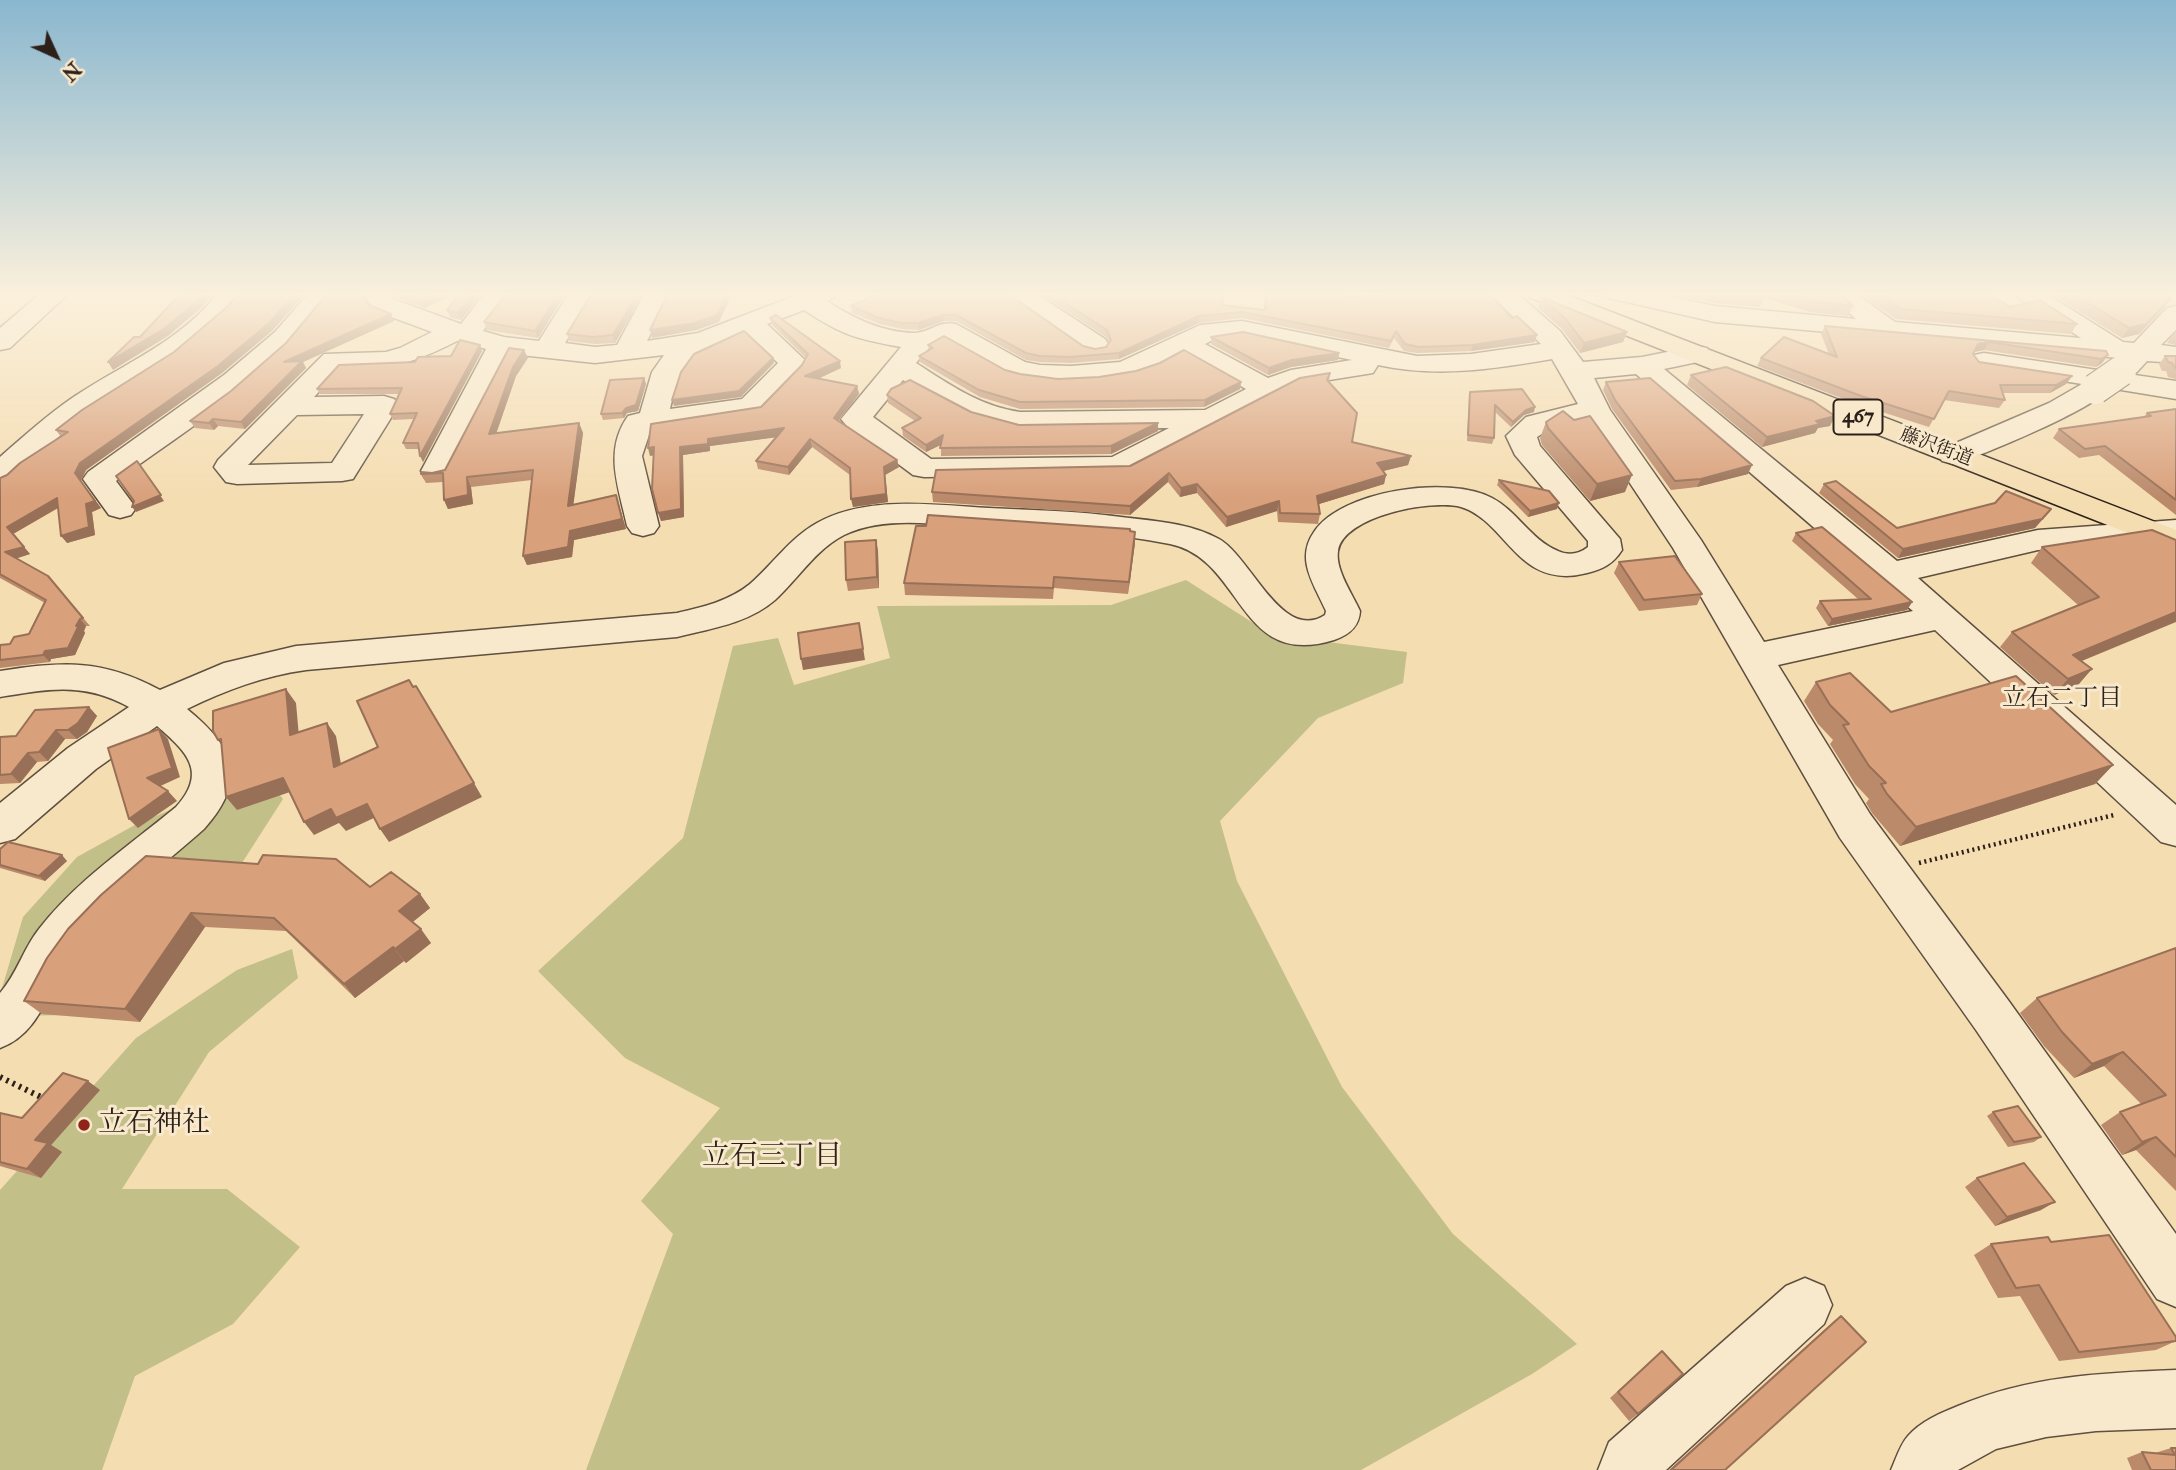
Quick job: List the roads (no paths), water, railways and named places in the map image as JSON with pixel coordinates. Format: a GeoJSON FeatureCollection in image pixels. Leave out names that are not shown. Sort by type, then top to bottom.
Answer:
{"type":"FeatureCollection","features":[{"type":"Feature","properties":{"kind":"highway","name":"藤沢街道"},"geometry":{"type":"LineString","coordinates":[[1716,362],[1953,455],[2168,535]]}},
{"type":"Feature","properties":{"kind":"street"},"geometry":{"type":"LineString","coordinates":[[0,473],[54,425],[85,402],[152,362]]}},
{"type":"Feature","properties":{"kind":"street"},"geometry":{"type":"LineString","coordinates":[[120,508],[99,479],[257,362]]}},
{"type":"Feature","properties":{"kind":"street"},"geometry":{"type":"LineString","coordinates":[[289,406],[384,405],[342,472],[237,475],[229,467],[332,362]]}},
{"type":"Feature","properties":{"kind":"street"},"geometry":{"type":"LineString","coordinates":[[436,471],[493,362]]}},
{"type":"Feature","properties":{"kind":"street"},"geometry":{"type":"LineString","coordinates":[[653,419],[670,362]]}},
{"type":"Feature","properties":{"kind":"street"},"geometry":{"type":"LineString","coordinates":[[643,526],[627,456],[638,422],[751,407],[793,362]]}},
{"type":"Feature","properties":{"kind":"street"},"geometry":{"type":"LineString","coordinates":[[903,362],[856,419],[924,468],[1118,466],[1291,378],[1363,367],[1365,362]]}},
{"type":"Feature","properties":{"kind":"street"},"geometry":{"type":"LineString","coordinates":[[1004,362],[1017,369],[1071,374],[1120,370],[1147,362]]}},
{"type":"Feature","properties":{"kind":"street"},"geometry":{"type":"LineString","coordinates":[[1217,362],[1268,390]]}},
{"type":"Feature","properties":{"kind":"street"},"geometry":{"type":"LineString","coordinates":[[1402,362],[1439,365],[1502,362]]}},
{"type":"Feature","properties":{"kind":"street"},"geometry":{"type":"LineString","coordinates":[[1569,362],[1596,410],[1689,547],[1854,826],[2167,1252]]}},
{"type":"Feature","properties":{"kind":"street"},"geometry":{"type":"LineString","coordinates":[[1592,362],[1642,365],[1659,362]]}},
{"type":"Feature","properties":{"kind":"street"},"geometry":{"type":"LineString","coordinates":[[2080,362],[2129,364],[2142,362]]}},
{"type":"Feature","properties":{"kind":"street"},"geometry":{"type":"LineString","coordinates":[[2112,362],[2129,364],[2176,410]]}},
{"type":"Feature","properties":{"kind":"street"},"geometry":{"type":"LineString","coordinates":[[2126,362],[2176,390]]}},
{"type":"Feature","properties":{"kind":"street"},"geometry":{"type":"LineString","coordinates":[[1953,455],[2059,408],[2095,389],[2131,362]]}},
{"type":"Feature","properties":{"kind":"street"},"geometry":{"type":"LineString","coordinates":[[900,365],[972,412],[995,419],[1020,421],[1215,418]]}},
{"type":"Feature","properties":{"kind":"street"},"geometry":{"type":"LineString","coordinates":[[1642,365],[1942,617],[2167,811]]}},
{"type":"Feature","properties":{"kind":"street"},"geometry":{"type":"LineString","coordinates":[[0,827],[103,745],[159,707],[235,673],[276,661],[316,656],[677,625],[720,614],[758,595],[817,537],[834,527],[860,519],[909,514],[1088,522],[1184,537],[1205,546],[1226,561],[1270,621],[1295,632],[1324,631],[1342,620],[1343,611],[1321,560],[1321,549],[1325,540],[1338,525],[1349,518],[1393,502],[1439,495],[1470,499],[1494,513],[1531,551],[1555,563],[1581,564],[1600,556],[1605,550],[1604,539],[1526,449],[1521,436],[1530,425],[1554,416],[1596,410]]}},
{"type":"Feature","properties":{"kind":"street"},"geometry":{"type":"LineString","coordinates":[[909,514],[924,468]]}},
{"type":"Feature","properties":{"kind":"street"},"geometry":{"type":"LineString","coordinates":[[1889,574],[2038,540],[2168,535]]}},
{"type":"Feature","properties":{"kind":"street"},"geometry":{"type":"LineString","coordinates":[[1754,657],[1942,617]]}},
{"type":"Feature","properties":{"kind":"street"},"geometry":{"type":"LineString","coordinates":[[0,684],[60,675],[96,678],[139,695],[184,726],[210,765],[213,778],[209,793],[190,818],[76,916],[52,946],[26,997],[1,1024]]}},
{"type":"Feature","properties":{"kind":"street"},"geometry":{"type":"LineString","coordinates":[[1628,1470],[1630,1463],[1805,1306]]}},
{"type":"Feature","properties":{"kind":"street"},"geometry":{"type":"LineString","coordinates":[[1921,1470],[1923,1464],[1947,1440],[2002,1416],[2053,1405],[2176,1399]]}},
{"type":"Feature","properties":{"kind":"place","name":"立石神社"},"geometry":{"type":"Point","coordinates":[84,1125]}},
{"type":"Feature","properties":{"kind":"district","name":"立石二丁目"},"geometry":{"type":"Point","coordinates":[2062,700]}},
{"type":"Feature","properties":{"kind":"district","name":"立石三丁目"},"geometry":{"type":"Point","coordinates":[772,1158]}}]}
